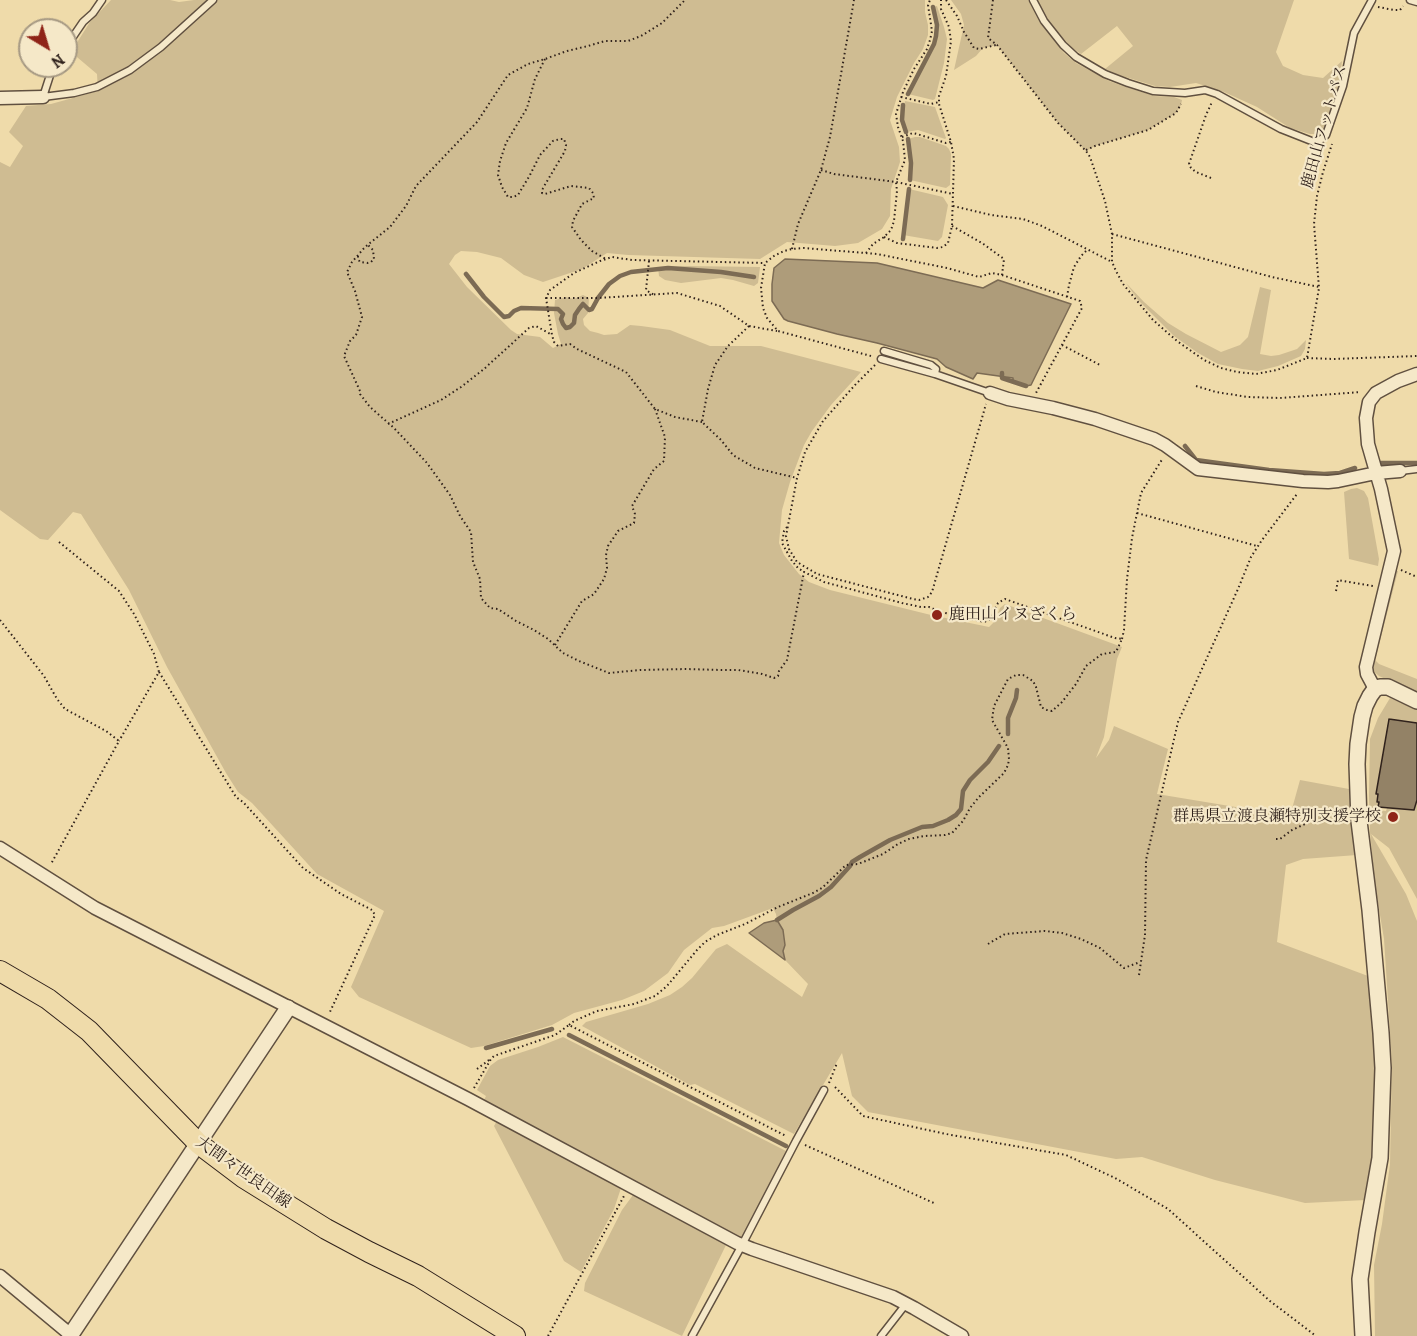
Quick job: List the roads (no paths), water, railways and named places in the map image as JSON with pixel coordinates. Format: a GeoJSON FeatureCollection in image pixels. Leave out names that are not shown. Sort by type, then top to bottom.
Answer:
{"type":"FeatureCollection","features":[{"type":"Feature","properties":{"kind":"main road","name":"大間々世良田線"},"geometry":{"type":"LineString","coordinates":[[0,971],[48,999],[89,1031],[199,1144],[244,1178],[317,1223],[418,1276],[515,1336]]}},
{"type":"Feature","properties":{"kind":"street"},"geometry":{"type":"LineString","coordinates":[[0,98],[43,97]]}},
{"type":"Feature","properties":{"kind":"street"},"geometry":{"type":"LineString","coordinates":[[1376,689],[1367,674],[1366,667],[1394,551],[1381,489],[1368,444],[1366,418],[1369,402],[1376,393],[1417,374]]}},
{"type":"Feature","properties":{"kind":"street"},"geometry":{"type":"LineString","coordinates":[[990,393],[1095,419],[1154,439],[1198,469],[1303,481],[1338,481],[1376,473],[1400,471]]}},
{"type":"Feature","properties":{"kind":"street"},"geometry":{"type":"LineString","coordinates":[[1363,1336],[1360,1279],[1380,1158],[1383,1068],[1370,910],[1359,820],[1357,764],[1359,736],[1365,706],[1376,689],[1388,687],[1417,700]]}},
{"type":"Feature","properties":{"kind":"street"},"geometry":{"type":"LineString","coordinates":[[0,848],[95,908],[324,1025],[742,1245],[893,1297],[962,1336]]}},
{"type":"Feature","properties":{"kind":"street"},"geometry":{"type":"LineString","coordinates":[[0,1276],[72,1336],[288,1008]]}},
{"type":"Feature","properties":{"kind":"lane"},"geometry":{"type":"LineString","coordinates":[[78,29],[102,0]]}},
{"type":"Feature","properties":{"kind":"lane"},"geometry":{"type":"LineString","coordinates":[[49,78],[43,97],[97,87],[130,70],[161,47],[213,0]]}},
{"type":"Feature","properties":{"kind":"lane"},"geometry":{"type":"LineString","coordinates":[[1033,0],[1053,33],[1076,57],[1105,74],[1143,88],[1163,92],[1185,93],[1205,90],[1217,94],[1281,129],[1306,140],[1318,142],[1326,135],[1343,86],[1354,33],[1372,0]]}},
{"type":"Feature","properties":{"kind":"lane"},"geometry":{"type":"LineString","coordinates":[[1407,3],[1417,2]]}},
{"type":"Feature","properties":{"kind":"lane"},"geometry":{"type":"LineString","coordinates":[[884,351],[931,365],[936,369],[935,374]]}},
{"type":"Feature","properties":{"kind":"lane"},"geometry":{"type":"LineString","coordinates":[[881,359],[990,393]]}},
{"type":"Feature","properties":{"kind":"lane"},"geometry":{"type":"LineString","coordinates":[[1400,471],[1417,470]]}},
{"type":"Feature","properties":{"kind":"lane"},"geometry":{"type":"LineString","coordinates":[[692,1336],[824,1090]]}},
{"type":"Feature","properties":{"kind":"lane"},"geometry":{"type":"LineString","coordinates":[[881,1336],[906,1304]]}},
{"type":"Feature","properties":{"kind":"waterway"},"geometry":{"type":"LineString","coordinates":[[908,94],[934,44],[937,25],[933,7]]}},
{"type":"Feature","properties":{"kind":"waterway"},"geometry":{"type":"LineString","coordinates":[[903,105],[902,120],[906,132]]}},
{"type":"Feature","properties":{"kind":"waterway"},"geometry":{"type":"LineString","coordinates":[[908,139],[911,163],[910,180]]}},
{"type":"Feature","properties":{"kind":"waterway"},"geometry":{"type":"LineString","coordinates":[[903,239],[909,189]]}},
{"type":"Feature","properties":{"kind":"waterway"},"geometry":{"type":"LineString","coordinates":[[466,274],[504,317],[521,308],[558,309],[563,314],[561,319],[566,328],[574,323],[575,315],[583,304],[589,310],[592,309],[609,284],[631,272],[668,268],[754,277]]}},
{"type":"Feature","properties":{"kind":"waterway"},"geometry":{"type":"LineString","coordinates":[[1002,373],[1002,378],[1026,386]]}},
{"type":"Feature","properties":{"kind":"waterway"},"geometry":{"type":"LineString","coordinates":[[1185,446],[1196,460],[1269,470],[1324,474],[1340,473],[1355,468]]}},
{"type":"Feature","properties":{"kind":"waterway"},"geometry":{"type":"LineString","coordinates":[[1381,463],[1417,463]]}},
{"type":"Feature","properties":{"kind":"waterway"},"geometry":{"type":"LineString","coordinates":[[1008,734],[1008,718],[1017,690]]}},
{"type":"Feature","properties":{"kind":"waterway"},"geometry":{"type":"LineString","coordinates":[[777,920],[831,887],[852,862],[860,857],[890,840],[922,827],[933,826],[956,815],[961,809],[963,791],[999,746]]}},
{"type":"Feature","properties":{"kind":"waterway"},"geometry":{"type":"LineString","coordinates":[[486,1048],[552,1029]]}},
{"type":"Feature","properties":{"kind":"waterway"},"geometry":{"type":"LineString","coordinates":[[569,1035],[786,1146]]}},
{"type":"Feature","properties":{"kind":"place","name":"鹿田山イヌざくら"},"geometry":{"type":"Point","coordinates":[937,615]}},
{"type":"Feature","properties":{"kind":"place","name":"群馬県立渡良瀬特別支援学校"},"geometry":{"type":"Point","coordinates":[1393,817]}}]}
